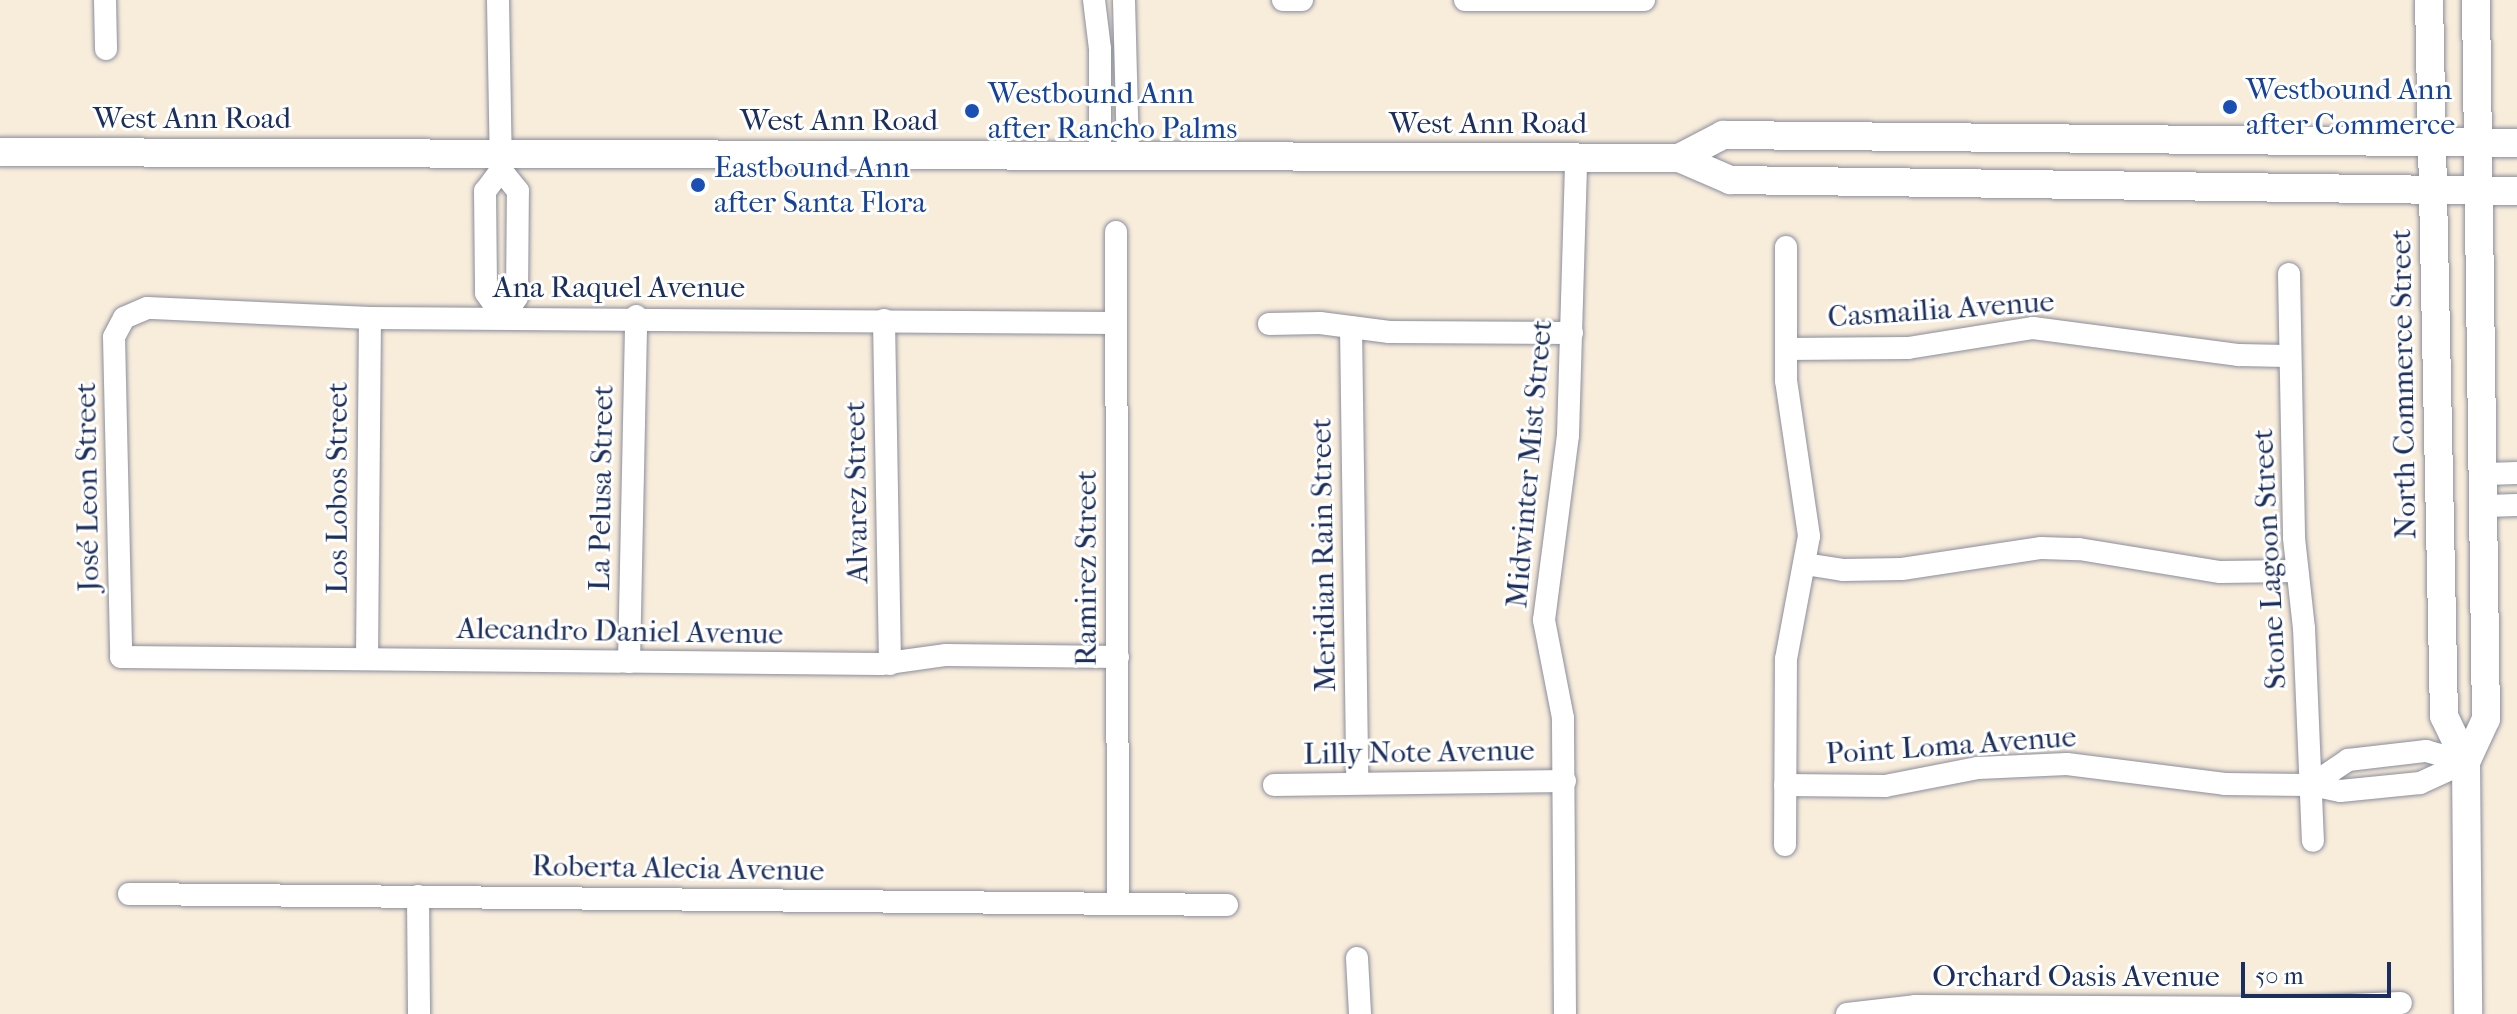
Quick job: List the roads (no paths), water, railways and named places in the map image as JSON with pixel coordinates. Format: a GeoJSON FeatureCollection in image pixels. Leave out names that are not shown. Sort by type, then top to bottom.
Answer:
{"type":"FeatureCollection","features":[{"type":"Feature","properties":{"kind":"main road","name":"North Commerce Street"},"geometry":{"type":"LineString","coordinates":[[2429,0],[2444,716],[2466,762],[2468,1014]]}},
{"type":"Feature","properties":{"kind":"main road","name":"North Commerce Street"},"geometry":{"type":"LineString","coordinates":[[2466,762],[2486,719],[2486,474],[2476,0]]}},
{"type":"Feature","properties":{"kind":"main road","name":"West Ann Road"},"geometry":{"type":"LineString","coordinates":[[1679,158],[1723,135],[2517,143]]}},
{"type":"Feature","properties":{"kind":"main road","name":"West Ann Road"},"geometry":{"type":"LineString","coordinates":[[0,152],[501,162],[1100,156],[1679,158],[1730,180],[2517,191]]}},
{"type":"Feature","properties":{"kind":"street"},"geometry":{"type":"LineString","coordinates":[[105,0],[106,49]]}},
{"type":"Feature","properties":{"kind":"street"},"geometry":{"type":"LineString","coordinates":[[498,0],[501,162],[518,191],[517,297],[503,317],[486,293],[485,191],[501,162]]}},
{"type":"Feature","properties":{"kind":"street"},"geometry":{"type":"LineString","coordinates":[[1094,0],[1100,49],[1100,156]]}},
{"type":"Feature","properties":{"kind":"street"},"geometry":{"type":"LineString","coordinates":[[1124,0],[1128,156]]}},
{"type":"Feature","properties":{"kind":"street"},"geometry":{"type":"LineString","coordinates":[[1283,0],[1302,0]]}},
{"type":"Feature","properties":{"kind":"street"},"geometry":{"type":"LineString","coordinates":[[1465,0],[1644,0]]}},
{"type":"Feature","properties":{"kind":"street","name":"Midwinter Mist Street"},"geometry":{"type":"LineString","coordinates":[[1565,1014],[1565,781],[1561,694],[1544,620],[1568,435],[1576,158]]}},
{"type":"Feature","properties":{"kind":"street","name":"Ramirez Street"},"geometry":{"type":"LineString","coordinates":[[1116,232],[1118,904]]}},
{"type":"Feature","properties":{"kind":"street"},"geometry":{"type":"LineString","coordinates":[[1785,845],[1786,659],[1793,605],[1805,564],[1809,516],[1790,414],[1786,349],[1786,247]]}},
{"type":"Feature","properties":{"kind":"street","name":"Stone Lagoon Street"},"geometry":{"type":"LineString","coordinates":[[2289,274],[2295,571],[2304,628],[2313,841]]}},
{"type":"Feature","properties":{"kind":"street","name":"Ana Raquel Avenue"},"geometry":{"type":"LineString","coordinates":[[124,318],[147,308],[370,318],[636,316],[1116,323]]}},
{"type":"Feature","properties":{"kind":"street","name":"La Pelusa Street"},"geometry":{"type":"LineString","coordinates":[[629,662],[636,316]]}},
{"type":"Feature","properties":{"kind":"street","name":"José Leon Street"},"geometry":{"type":"LineString","coordinates":[[121,657],[114,337],[124,318]]}},
{"type":"Feature","properties":{"kind":"street","name":"Los Lobos Street"},"geometry":{"type":"LineString","coordinates":[[367,659],[370,318]]}},
{"type":"Feature","properties":{"kind":"street","name":"Alvarez Street"},"geometry":{"type":"LineString","coordinates":[[884,320],[890,664]]}},
{"type":"Feature","properties":{"kind":"street"},"geometry":{"type":"LineString","coordinates":[[1269,324],[1572,333]]}},
{"type":"Feature","properties":{"kind":"street","name":"Meridian Rain Street"},"geometry":{"type":"LineString","coordinates":[[1351,327],[1357,782]]}},
{"type":"Feature","properties":{"kind":"street","name":"Casmailia Avenue"},"geometry":{"type":"LineString","coordinates":[[1786,349],[1873,351],[2033,328],[2239,355],[2290,356]]}},
{"type":"Feature","properties":{"kind":"street"},"geometry":{"type":"LineString","coordinates":[[2486,474],[2517,473]]}},
{"type":"Feature","properties":{"kind":"street"},"geometry":{"type":"LineString","coordinates":[[2486,506],[2517,505]]}},
{"type":"Feature","properties":{"kind":"street"},"geometry":{"type":"LineString","coordinates":[[1805,564],[1843,570],[1902,569],[2041,548],[2079,549],[2220,572],[2295,571]]}},
{"type":"Feature","properties":{"kind":"street","name":"Alecandro Daniel Avenue"},"geometry":{"type":"LineString","coordinates":[[121,657],[890,664],[946,655],[1118,657]]}},
{"type":"Feature","properties":{"kind":"street"},"geometry":{"type":"LineString","coordinates":[[2311,785],[2348,760],[2426,751],[2466,762]]}},
{"type":"Feature","properties":{"kind":"street","name":"Point Loma Avenue"},"geometry":{"type":"LineString","coordinates":[[1785,785],[1885,786],[1978,768],[2067,764],[2225,784],[2311,785],[2340,791],[2420,783],[2466,762]]}},
{"type":"Feature","properties":{"kind":"street","name":"Lilly Note Avenue"},"geometry":{"type":"LineString","coordinates":[[1274,785],[1565,781]]}},
{"type":"Feature","properties":{"kind":"street","name":"Roberta Alecia Avenue"},"geometry":{"type":"LineString","coordinates":[[129,894],[1227,905]]}},
{"type":"Feature","properties":{"kind":"street"},"geometry":{"type":"LineString","coordinates":[[418,896],[419,1014]]}},
{"type":"Feature","properties":{"kind":"street"},"geometry":{"type":"LineString","coordinates":[[1357,958],[1360,1014]]}},
{"type":"Feature","properties":{"kind":"street","name":"Orchard Oasis Avenue"},"geometry":{"type":"LineString","coordinates":[[1847,1014],[1915,1006],[2314,1010],[2401,1003]]}},
{"type":"Feature","properties":{"kind":"place","name":"Westbound Ann after Commerce"},"geometry":{"type":"Point","coordinates":[2230,107]}},
{"type":"Feature","properties":{"kind":"place","name":"Westbound Ann after Rancho Palms"},"geometry":{"type":"Point","coordinates":[972,111]}},
{"type":"Feature","properties":{"kind":"place","name":"Eastbound Ann after Santa Flora"},"geometry":{"type":"Point","coordinates":[698,185]}}]}
